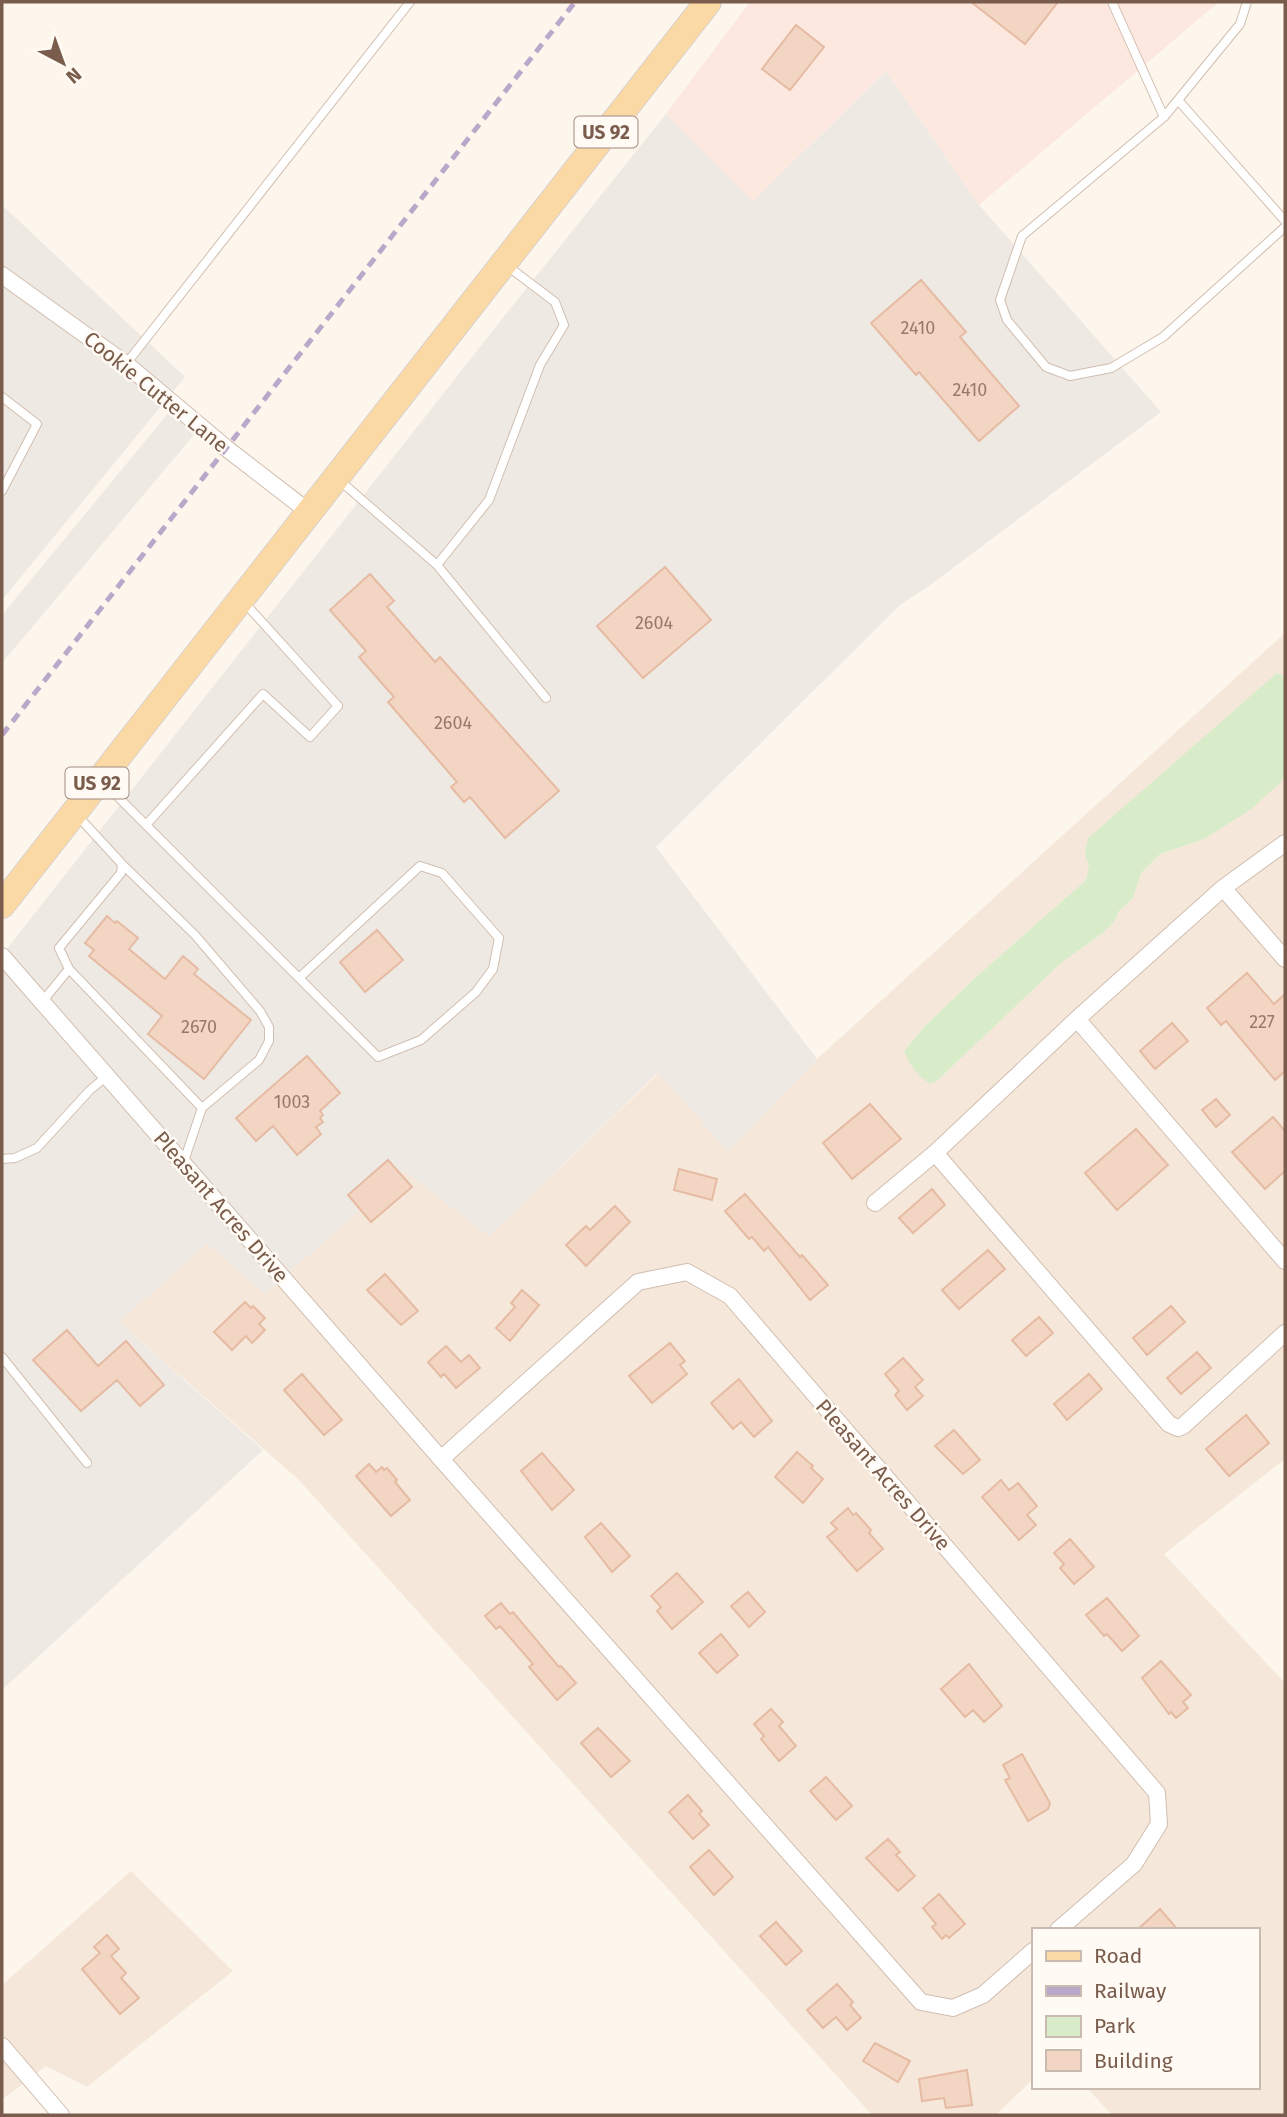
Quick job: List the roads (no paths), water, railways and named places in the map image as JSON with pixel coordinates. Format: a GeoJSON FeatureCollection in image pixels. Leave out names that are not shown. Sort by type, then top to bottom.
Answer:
{"type":"FeatureCollection","features":[{"type":"Feature","properties":{"kind":"main road","name":"US 92"},"geometry":{"type":"LineString","coordinates":[[2,905],[708,2]]}},
{"type":"Feature","properties":{"kind":"street","name":"Cookie Cutter Lane"},"geometry":{"type":"LineString","coordinates":[[2,275],[126,364],[226,448],[309,512]]}},
{"type":"Feature","properties":{"kind":"street"},"geometry":{"type":"LineString","coordinates":[[875,1203],[935,1153],[1077,1019],[1223,888],[1285,844]]}},
{"type":"Feature","properties":{"kind":"street"},"geometry":{"type":"LineString","coordinates":[[1223,888],[1285,959]]}},
{"type":"Feature","properties":{"kind":"street","name":"Pleasant Acres Drive"},"geometry":{"type":"LineString","coordinates":[[2,956],[441,1459],[921,2002],[953,2008],[983,1995],[1032,1952]]}},
{"type":"Feature","properties":{"kind":"street"},"geometry":{"type":"LineString","coordinates":[[1077,1019],[1285,1261]]}},
{"type":"Feature","properties":{"kind":"street"},"geometry":{"type":"LineString","coordinates":[[935,1153],[1170,1424],[1178,1428],[1184,1426],[1285,1333]]}},
{"type":"Feature","properties":{"kind":"street","name":"Pleasant Acres Drive"},"geometry":{"type":"LineString","coordinates":[[441,1459],[638,1282],[687,1272],[730,1296],[1157,1793],[1159,1824],[1134,1864],[1060,1928]]}},
{"type":"Feature","properties":{"kind":"street"},"geometry":{"type":"LineString","coordinates":[[2,2046],[61,2115]]}},
{"type":"Feature","properties":{"kind":"lane"},"geometry":{"type":"LineString","coordinates":[[126,364],[410,2]]}},
{"type":"Feature","properties":{"kind":"lane"},"geometry":{"type":"LineString","coordinates":[[1112,2],[1164,117]]}},
{"type":"Feature","properties":{"kind":"lane"},"geometry":{"type":"LineString","coordinates":[[1247,2],[1240,24],[1164,117],[1022,236],[1000,300],[1007,320],[1046,367],[1070,376],[1111,368],[1163,337],[1285,227]]}},
{"type":"Feature","properties":{"kind":"lane"},"geometry":{"type":"LineString","coordinates":[[1178,100],[1285,221]]}},
{"type":"Feature","properties":{"kind":"lane"},"geometry":{"type":"LineString","coordinates":[[437,565],[489,499],[540,365],[564,325],[555,302],[504,263]]}},
{"type":"Feature","properties":{"kind":"lane"},"geometry":{"type":"LineString","coordinates":[[2,397],[37,424],[2,491]]}},
{"type":"Feature","properties":{"kind":"lane"},"geometry":{"type":"LineString","coordinates":[[336,477],[437,565],[546,698]]}},
{"type":"Feature","properties":{"kind":"lane"},"geometry":{"type":"LineString","coordinates":[[146,825],[263,694],[310,737],[338,706],[241,599]]}},
{"type":"Feature","properties":{"kind":"lane"},"geometry":{"type":"LineString","coordinates":[[100,779],[146,825],[299,978],[378,1057],[421,1040],[476,992],[494,968],[499,938],[442,873],[420,866],[299,978]]}},
{"type":"Feature","properties":{"kind":"lane"},"geometry":{"type":"LineString","coordinates":[[74,812],[122,864],[195,935],[260,1011],[269,1027],[269,1041],[259,1060],[202,1108],[183,1164]]}},
{"type":"Feature","properties":{"kind":"lane"},"geometry":{"type":"LineString","coordinates":[[122,864],[121,873],[59,948],[69,969],[202,1108]]}},
{"type":"Feature","properties":{"kind":"lane"},"geometry":{"type":"LineString","coordinates":[[42,1002],[69,969]]}},
{"type":"Feature","properties":{"kind":"lane"},"geometry":{"type":"LineString","coordinates":[[2,1159],[15,1158],[37,1148],[90,1090],[107,1076]]}},
{"type":"Feature","properties":{"kind":"lane"},"geometry":{"type":"LineString","coordinates":[[2,1357],[87,1463]]}},
{"type":"Feature","properties":{"kind":"railway"},"geometry":{"type":"LineString","coordinates":[[2,735],[575,2]]}}]}
